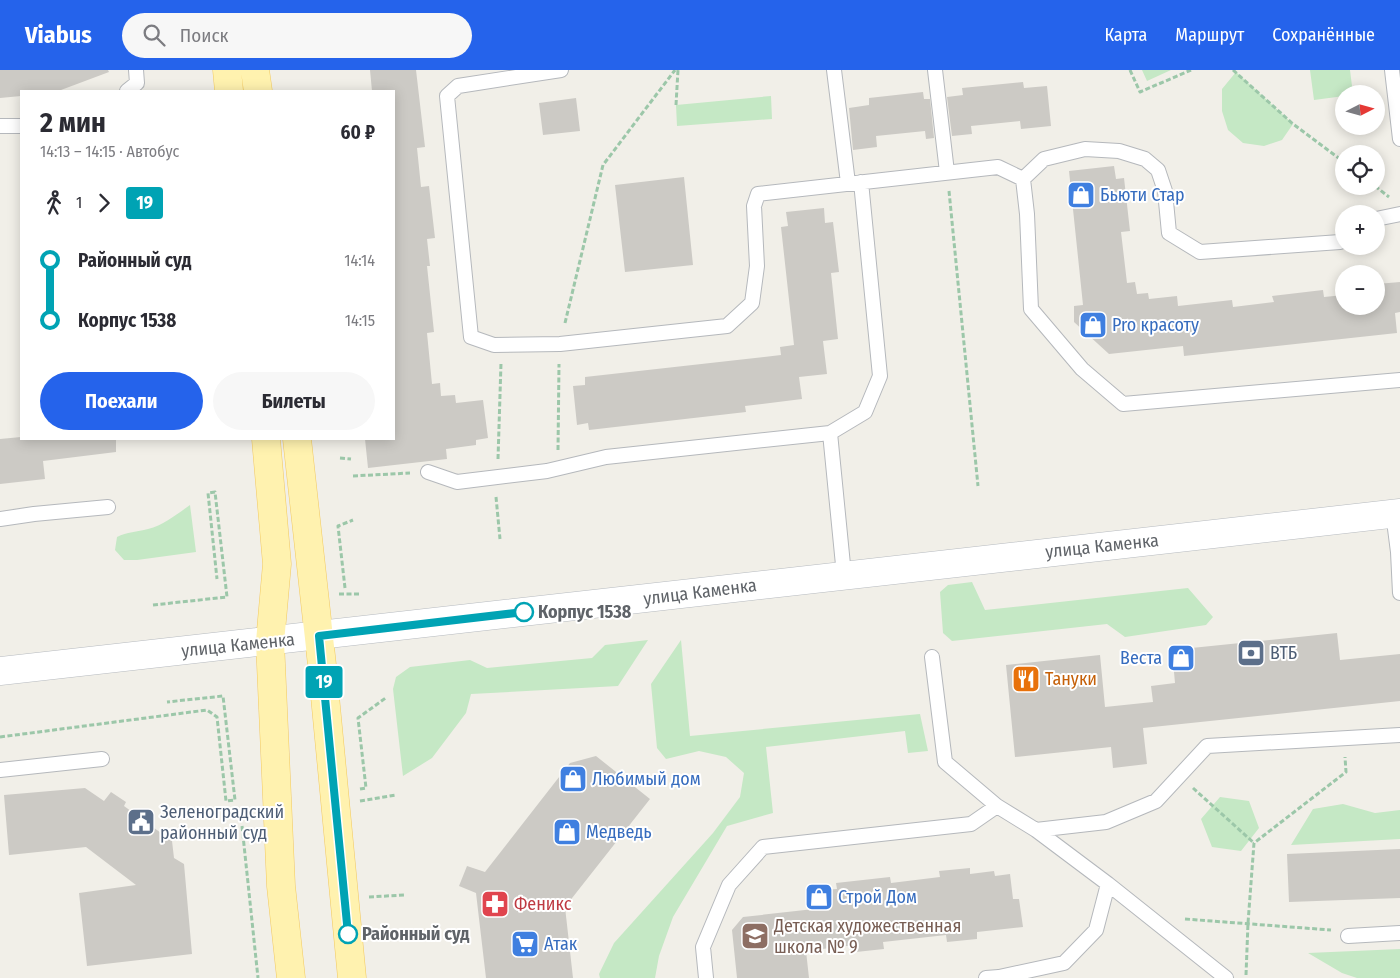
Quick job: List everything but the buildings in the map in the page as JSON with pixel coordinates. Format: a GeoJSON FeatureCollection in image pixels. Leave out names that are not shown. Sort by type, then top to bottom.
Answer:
{"type":"FeatureCollection","features":[{"type":"Feature","properties":{"kind":"main road"},"geometry":{"type":"LineString","coordinates":[[227,70],[229,90]]}},
{"type":"Feature","properties":{"kind":"main road"},"geometry":{"type":"LineString","coordinates":[[255,70],[258,90]]}},
{"type":"Feature","properties":{"kind":"main road"},"geometry":{"type":"LineString","coordinates":[[266,440],[277,564],[270,642],[282,886],[292,978]]}},
{"type":"Feature","properties":{"kind":"main road"},"geometry":{"type":"LineString","coordinates":[[297,440],[319,636],[352,978]]}},
{"type":"Feature","properties":{"kind":"main road","name":"улица Каменка"},"geometry":{"type":"LineString","coordinates":[[0,671],[270,642],[1396,513]]}},
{"type":"Feature","properties":{"kind":"lane"},"geometry":{"type":"LineString","coordinates":[[561,70],[458,86],[447,96],[471,336],[494,345],[560,344],[727,326],[752,303],[757,266],[754,206],[758,194],[998,166],[1022,179]]}},
{"type":"Feature","properties":{"kind":"lane"},"geometry":{"type":"LineString","coordinates":[[428,472],[457,482],[547,471],[606,457],[830,434],[865,412],[880,376],[855,183],[834,70]]}},
{"type":"Feature","properties":{"kind":"lane"},"geometry":{"type":"LineString","coordinates":[[935,70],[947,172]]}},
{"type":"Feature","properties":{"kind":"lane"},"geometry":{"type":"LineString","coordinates":[[1392,70],[1400,139]]}},
{"type":"Feature","properties":{"kind":"lane"},"geometry":{"type":"LineString","coordinates":[[0,126],[20,126]]}},
{"type":"Feature","properties":{"kind":"lane"},"geometry":{"type":"LineString","coordinates":[[1022,179],[1044,159],[1085,149],[1119,151],[1145,159],[1158,170],[1165,191],[1169,233],[1200,252],[1335,242]]}},
{"type":"Feature","properties":{"kind":"lane"},"geometry":{"type":"LineString","coordinates":[[1022,179],[1027,214],[1031,309],[1082,369],[1123,404],[1400,380]]}},
{"type":"Feature","properties":{"kind":"lane"},"geometry":{"type":"LineString","coordinates":[[1385,217],[1400,214]]}},
{"type":"Feature","properties":{"kind":"lane"},"geometry":{"type":"LineString","coordinates":[[830,434],[844,575]]}},
{"type":"Feature","properties":{"kind":"lane"},"geometry":{"type":"LineString","coordinates":[[0,519],[108,507]]}},
{"type":"Feature","properties":{"kind":"lane"},"geometry":{"type":"LineString","coordinates":[[1396,513],[1400,593]]}},
{"type":"Feature","properties":{"kind":"lane"},"geometry":{"type":"LineString","coordinates":[[932,657],[945,762],[997,806],[1036,830],[1108,884],[1226,978]]}},
{"type":"Feature","properties":{"kind":"lane"},"geometry":{"type":"LineString","coordinates":[[1036,830],[1106,822],[1156,801],[1207,746],[1400,735]]}},
{"type":"Feature","properties":{"kind":"lane"},"geometry":{"type":"LineString","coordinates":[[0,770],[102,759]]}},
{"type":"Feature","properties":{"kind":"lane"},"geometry":{"type":"LineString","coordinates":[[706,978],[703,947],[729,885],[763,847],[971,824],[997,806]]}},
{"type":"Feature","properties":{"kind":"lane"},"geometry":{"type":"LineString","coordinates":[[986,978],[1064,964],[1096,930],[1108,884]]}},
{"type":"Feature","properties":{"kind":"lane"},"geometry":{"type":"LineString","coordinates":[[1348,936],[1400,934]]}},
{"type":"Feature","properties":{"kind":"path"},"geometry":{"type":"LineString","coordinates":[[676,105],[678,70]]}},
{"type":"Feature","properties":{"kind":"path"},"geometry":{"type":"LineString","coordinates":[[1130,70],[1140,92],[1191,70]]}},
{"type":"Feature","properties":{"kind":"path"},"geometry":{"type":"LineString","coordinates":[[1234,70],[1293,124],[1335,155]]}},
{"type":"Feature","properties":{"kind":"path"},"geometry":{"type":"LineString","coordinates":[[947,172],[978,486]]}},
{"type":"Feature","properties":{"kind":"path"},"geometry":{"type":"LineString","coordinates":[[500,539],[494,478],[498,464],[502,345]]}},
{"type":"Feature","properties":{"kind":"path"},"geometry":{"type":"LineString","coordinates":[[340,458],[351,459]]}},
{"type":"Feature","properties":{"kind":"path"},"geometry":{"type":"LineString","coordinates":[[153,605],[227,597],[216,492],[208,493],[217,579]]}},
{"type":"Feature","properties":{"kind":"path"},"geometry":{"type":"LineString","coordinates":[[345,588],[338,526],[353,520]]}},
{"type":"Feature","properties":{"kind":"path"},"geometry":{"type":"LineString","coordinates":[[0,737],[206,710],[217,717],[226,801],[235,800],[223,696],[167,702]]}},
{"type":"Feature","properties":{"kind":"path"},"geometry":{"type":"LineString","coordinates":[[358,718],[387,696]]}},
{"type":"Feature","properties":{"kind":"path"},"geometry":{"type":"LineString","coordinates":[[1246,978],[1254,843],[1346,772],[1343,738]]}},
{"type":"Feature","properties":{"kind":"path"},"geometry":{"type":"LineString","coordinates":[[1179,776],[1254,843]]}},
{"type":"Feature","properties":{"kind":"path"},"geometry":{"type":"LineString","coordinates":[[359,801],[396,795]]}},
{"type":"Feature","properties":{"kind":"path"},"geometry":{"type":"LineString","coordinates":[[242,826],[258,978]]}},
{"type":"Feature","properties":{"kind":"path"},"geometry":{"type":"LineString","coordinates":[[367,897],[404,895]]}},
{"type":"Feature","properties":{"kind":"path"},"geometry":{"type":"LineString","coordinates":[[1150,917],[1333,930],[1348,936]]}},
{"type":"Feature","properties":{"kind":"green space"},"geometry":{"type":"Polygon","coordinates":[[[1142,70],[1171,70],[1147,81],[1142,70]]]}},
{"type":"Feature","properties":{"kind":"green space"},"geometry":{"type":"Polygon","coordinates":[[[1310,70],[1350,70],[1352,85],[1335,85],[1335,97],[1314,100],[1310,70]]]}},
{"type":"Feature","properties":{"kind":"green space"},"geometry":{"type":"Polygon","coordinates":[[[1236,72],[1293,124],[1282,140],[1264,146],[1243,143],[1228,130],[1222,111],[1222,89],[1236,72]]]}},
{"type":"Feature","properties":{"kind":"green space"},"geometry":{"type":"Polygon","coordinates":[[[771,96],[772,119],[677,126],[676,105],[771,96]]]}},
{"type":"Feature","properties":{"kind":"green space"},"geometry":{"type":"Polygon","coordinates":[[[190,505],[196,552],[124,560],[115,550],[117,537],[159,525],[190,505]]]}},
{"type":"Feature","properties":{"kind":"green space"},"geometry":{"type":"Polygon","coordinates":[[[972,582],[985,610],[1188,588],[1213,617],[1206,625],[1125,637],[1107,624],[952,641],[943,633],[940,592],[948,585],[972,582]]]}},
{"type":"Feature","properties":{"kind":"green space"},"geometry":{"type":"Polygon","coordinates":[[[648,640],[618,686],[471,694],[466,713],[432,758],[403,776],[393,689],[396,677],[410,667],[470,660],[487,668],[592,658],[605,645],[648,640]]]}},
{"type":"Feature","properties":{"kind":"green space"},"geometry":{"type":"Polygon","coordinates":[[[681,640],[690,736],[920,714],[928,751],[908,753],[905,731],[766,747],[773,813],[727,826],[673,917],[659,956],[655,978],[600,978],[599,974],[614,943],[713,833],[740,797],[744,773],[726,757],[699,751],[666,759],[657,748],[651,684],[681,640]]]}},
{"type":"Feature","properties":{"kind":"green space"},"geometry":{"type":"Polygon","coordinates":[[[1220,797],[1249,801],[1259,828],[1241,851],[1212,847],[1201,819],[1220,797]]]}},
{"type":"Feature","properties":{"kind":"green space"},"geometry":{"type":"Polygon","coordinates":[[[1343,804],[1375,813],[1400,810],[1400,839],[1291,845],[1313,809],[1343,804]]]}},
{"type":"Feature","properties":{"kind":"green space"},"geometry":{"type":"Polygon","coordinates":[[[1400,949],[1400,978],[1357,978],[1342,973],[1308,953],[1400,949]]]}},
{"type":"Feature","properties":{"kind":"bus line","name":"19"},"geometry":{"type":"LineString","coordinates":[[348,934],[319,636],[524,612]]}},
{"type":"Feature","properties":{"kind":"place","name":"Бьюти Стар"},"geometry":{"type":"Point","coordinates":[1081,195]}},
{"type":"Feature","properties":{"kind":"place","name":"Pro красоту"},"geometry":{"type":"Point","coordinates":[1093,325]}},
{"type":"Feature","properties":{"kind":"place","name":"Корпус 1538"},"geometry":{"type":"Point","coordinates":[524,612]}},
{"type":"Feature","properties":{"kind":"place","name":"ВТБ"},"geometry":{"type":"Point","coordinates":[1251,653]}},
{"type":"Feature","properties":{"kind":"place","name":"Веста"},"geometry":{"type":"Point","coordinates":[1181,658]}},
{"type":"Feature","properties":{"kind":"place","name":"Тануки"},"geometry":{"type":"Point","coordinates":[1026,679]}},
{"type":"Feature","properties":{"kind":"place","name":"Любимый дом"},"geometry":{"type":"Point","coordinates":[573,779]}},
{"type":"Feature","properties":{"kind":"place","name":"Зеленоградский районный суд"},"geometry":{"type":"Point","coordinates":[141,822]}},
{"type":"Feature","properties":{"kind":"place","name":"Медведь"},"geometry":{"type":"Point","coordinates":[567,832]}},
{"type":"Feature","properties":{"kind":"place","name":"Строй Дом"},"geometry":{"type":"Point","coordinates":[819,897]}},
{"type":"Feature","properties":{"kind":"place","name":"Феникс"},"geometry":{"type":"Point","coordinates":[495,904]}},
{"type":"Feature","properties":{"kind":"place","name":"Районный суд"},"geometry":{"type":"Point","coordinates":[348,934]}},
{"type":"Feature","properties":{"kind":"place","name":"Детская художественная школа № 9"},"geometry":{"type":"Point","coordinates":[755,936]}},
{"type":"Feature","properties":{"kind":"place","name":"Атак"},"geometry":{"type":"Point","coordinates":[525,944]}}]}
